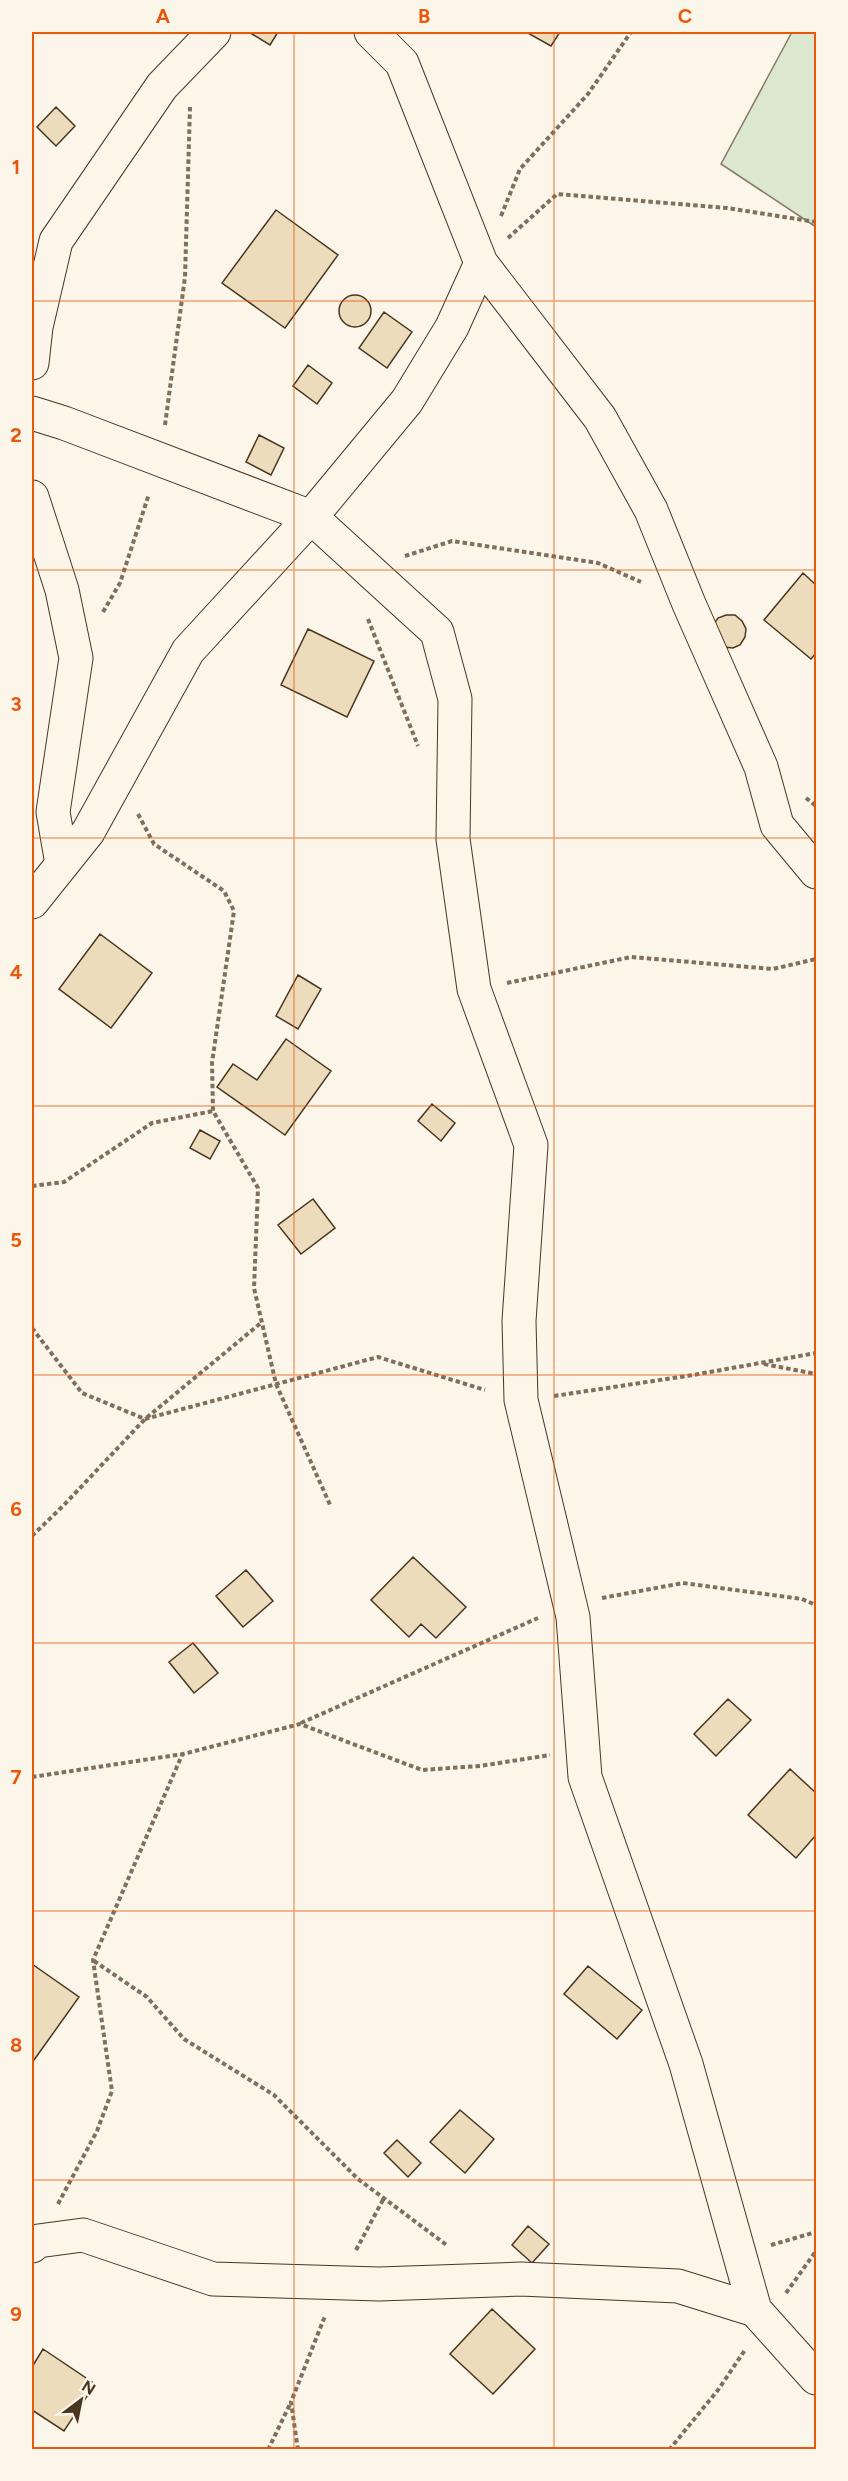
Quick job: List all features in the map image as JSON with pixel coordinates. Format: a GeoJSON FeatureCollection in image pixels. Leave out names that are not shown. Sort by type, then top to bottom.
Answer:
{"type":"FeatureCollection","features":[{"type":"Feature","properties":{"kind":"street"},"geometry":{"type":"LineString","coordinates":[[370,32],[402,63],[481,264],[600,418],[651,510],[689,604],[761,767],[777,825],[816,872]]}},
{"type":"Feature","properties":{"kind":"street"},"geometry":{"type":"LineString","coordinates":[[32,363],[36,327],[56,241],[162,86],[203,43]]}},
{"type":"Feature","properties":{"kind":"street"},"geometry":{"type":"LineString","coordinates":[[32,902],[88,832],[188,651],[310,517],[407,401],[452,327],[481,264]]}},
{"type":"Feature","properties":{"kind":"street"},"geometry":{"type":"LineString","coordinates":[[32,413],[64,423],[310,517],[437,632],[455,699],[453,839],[474,989],[531,1144],[519,1321],[521,1401],[573,1617],[585,1777],[686,2064],[755,2310],[816,2378]]}},
{"type":"Feature","properties":{"kind":"street"},"geometry":{"type":"LineString","coordinates":[[32,435],[64,423]]}},
{"type":"Feature","properties":{"kind":"street"},"geometry":{"type":"LineString","coordinates":[[32,497],[62,590],[76,658],[52,812],[62,864]]}},
{"type":"Feature","properties":{"kind":"street"},"geometry":{"type":"LineString","coordinates":[[34,2241],[83,2235],[213,2279],[379,2284],[521,2279],[678,2286],[755,2310]]}},
{"type":"Feature","properties":{"kind":"path"},"geometry":{"type":"LineString","coordinates":[[481,264],[520,169],[588,94],[631,32]]}},
{"type":"Feature","properties":{"kind":"path"},"geometry":{"type":"LineString","coordinates":[[76,658],[120,583],[160,460],[185,277],[203,43]]}},
{"type":"Feature","properties":{"kind":"path"},"geometry":{"type":"LineString","coordinates":[[481,264],[557,194],[727,208],[816,222]]}},
{"type":"Feature","properties":{"kind":"path"},"geometry":{"type":"LineString","coordinates":[[367,568],[452,541],[597,563],[689,604]]}},
{"type":"Feature","properties":{"kind":"path"},"geometry":{"type":"LineString","coordinates":[[368,618],[419,750]]}},
{"type":"Feature","properties":{"kind":"path"},"geometry":{"type":"LineString","coordinates":[[138,807],[138,817],[154,844],[224,891],[234,911],[213,1063],[213,1111],[258,1188],[254,1288],[276,1384],[331,1508]]}},
{"type":"Feature","properties":{"kind":"path"},"geometry":{"type":"LineString","coordinates":[[474,989],[631,957],[773,969],[816,959]]}},
{"type":"Feature","properties":{"kind":"path"},"geometry":{"type":"LineString","coordinates":[[32,1186],[64,1182],[152,1123],[213,1111]]}},
{"type":"Feature","properties":{"kind":"path"},"geometry":{"type":"LineString","coordinates":[[32,1536],[145,1419],[262,1322]]}},
{"type":"Feature","properties":{"kind":"path"},"geometry":{"type":"LineString","coordinates":[[32,1328],[82,1392],[145,1419],[378,1358],[521,1401],[816,1353]]}},
{"type":"Feature","properties":{"kind":"path"},"geometry":{"type":"LineString","coordinates":[[761,1363],[816,1374]]}},
{"type":"Feature","properties":{"kind":"path"},"geometry":{"type":"LineString","coordinates":[[32,1776],[183,1754],[300,1724],[422,1770],[480,1766],[583,1750]]}},
{"type":"Feature","properties":{"kind":"path"},"geometry":{"type":"LineString","coordinates":[[34,2241],[97,2131],[112,2091],[93,1960],[183,1754]]}},
{"type":"Feature","properties":{"kind":"path"},"geometry":{"type":"LineString","coordinates":[[93,1960],[147,1997],[184,2039],[274,2096],[358,2179],[494,2280]]}},
{"type":"Feature","properties":{"kind":"path"},"geometry":{"type":"LineString","coordinates":[[268,2450],[291,2402],[338,2283],[384,2198]]}},
{"type":"Feature","properties":{"kind":"path"},"geometry":{"type":"LineString","coordinates":[[291,2402],[298,2450]]}},
{"type":"Feature","properties":{"kind":"green space"},"geometry":{"type":"Polygon","coordinates":[[[792,32],[816,32],[816,227],[721,164],[792,32]]]}},
{"type":"Feature","properties":{"kind":"building"},"geometry":{"type":"Polygon","coordinates":[[[254,32],[278,32],[270,45],[252,34],[254,32]]]}},
{"type":"Feature","properties":{"kind":"building"},"geometry":{"type":"Polygon","coordinates":[[[526,32],[560,32],[551,46],[526,32]]]}},
{"type":"Feature","properties":{"kind":"building"},"geometry":{"type":"Polygon","coordinates":[[[56,107],[75,126],[56,146],[37,127],[56,107]]]}},
{"type":"Feature","properties":{"kind":"building"},"geometry":{"type":"Polygon","coordinates":[[[276,210],[338,255],[285,328],[222,283],[276,210]]]}},
{"type":"Feature","properties":{"kind":"building"},"geometry":{"type":"Polygon","coordinates":[[[355,295],[366,300],[371,311],[366,322],[355,327],[344,322],[339,311],[344,300],[355,295]]]}},
{"type":"Feature","properties":{"kind":"building"},"geometry":{"type":"Polygon","coordinates":[[[384,312],[412,332],[387,368],[359,348],[384,312]]]}},
{"type":"Feature","properties":{"kind":"building"},"geometry":{"type":"Polygon","coordinates":[[[308,365],[332,383],[317,404],[293,386],[308,365]]]}},
{"type":"Feature","properties":{"kind":"building"},"geometry":{"type":"Polygon","coordinates":[[[259,435],[284,448],[271,475],[246,462],[259,435]]]}},
{"type":"Feature","properties":{"kind":"building"},"geometry":{"type":"Polygon","coordinates":[[[803,573],[816,585],[816,653],[811,659],[764,620],[803,573]]]}},
{"type":"Feature","properties":{"kind":"building"},"geometry":{"type":"Polygon","coordinates":[[[735,615],[746,629],[745,637],[740,645],[733,648],[724,647],[713,625],[718,618],[735,615]]]}},
{"type":"Feature","properties":{"kind":"building"},"geometry":{"type":"Polygon","coordinates":[[[308,629],[374,661],[347,717],[281,685],[308,629]]]}},
{"type":"Feature","properties":{"kind":"building"},"geometry":{"type":"Polygon","coordinates":[[[100,934],[152,973],[111,1028],[59,989],[100,934]]]}},
{"type":"Feature","properties":{"kind":"building"},"geometry":{"type":"Polygon","coordinates":[[[298,975],[321,989],[298,1029],[276,1016],[298,975]]]}},
{"type":"Feature","properties":{"kind":"building"},"geometry":{"type":"Polygon","coordinates":[[[286,1039],[331,1071],[285,1135],[217,1087],[233,1064],[257,1080],[286,1039]]]}},
{"type":"Feature","properties":{"kind":"building"},"geometry":{"type":"Polygon","coordinates":[[[432,1104],[455,1123],[441,1141],[418,1121],[432,1104]]]}},
{"type":"Feature","properties":{"kind":"building"},"geometry":{"type":"Polygon","coordinates":[[[200,1130],[220,1141],[210,1159],[190,1148],[200,1130]]]}},
{"type":"Feature","properties":{"kind":"building"},"geometry":{"type":"Polygon","coordinates":[[[313,1199],[335,1228],[301,1254],[278,1225],[313,1199]]]}},
{"type":"Feature","properties":{"kind":"building"},"geometry":{"type":"Polygon","coordinates":[[[413,1557],[466,1607],[436,1638],[421,1624],[409,1637],[371,1600],[413,1557]]]}},
{"type":"Feature","properties":{"kind":"building"},"geometry":{"type":"Polygon","coordinates":[[[246,1570],[273,1601],[243,1627],[216,1596],[246,1570]]]}},
{"type":"Feature","properties":{"kind":"building"},"geometry":{"type":"Polygon","coordinates":[[[193,1643],[218,1673],[194,1693],[169,1662],[193,1643]]]}},
{"type":"Feature","properties":{"kind":"building"},"geometry":{"type":"Polygon","coordinates":[[[728,1699],[751,1720],[716,1756],[694,1734],[728,1699]]]}},
{"type":"Feature","properties":{"kind":"building"},"geometry":{"type":"Polygon","coordinates":[[[790,1769],[816,1793],[816,1835],[796,1858],[748,1815],[790,1769]]]}},
{"type":"Feature","properties":{"kind":"building"},"geometry":{"type":"Polygon","coordinates":[[[32,1964],[79,1997],[34,2060],[32,2058],[32,1964]]]}},
{"type":"Feature","properties":{"kind":"building"},"geometry":{"type":"Polygon","coordinates":[[[588,1966],[642,2010],[617,2039],[564,1994],[588,1966]]]}},
{"type":"Feature","properties":{"kind":"building"},"geometry":{"type":"Polygon","coordinates":[[[460,2110],[494,2139],[465,2173],[430,2142],[460,2110]]]}},
{"type":"Feature","properties":{"kind":"building"},"geometry":{"type":"Polygon","coordinates":[[[397,2140],[421,2163],[408,2177],[384,2153],[397,2140]]]}},
{"type":"Feature","properties":{"kind":"building"},"geometry":{"type":"Polygon","coordinates":[[[528,2226],[549,2244],[532,2263],[512,2245],[528,2226]]]}},
{"type":"Feature","properties":{"kind":"building"},"geometry":{"type":"Polygon","coordinates":[[[492,2309],[535,2349],[493,2394],[450,2354],[492,2309]]]}},
{"type":"Feature","properties":{"kind":"building"},"geometry":{"type":"Polygon","coordinates":[[[43,2349],[95,2384],[64,2431],[32,2410],[32,2367],[43,2349]]]}}]}
